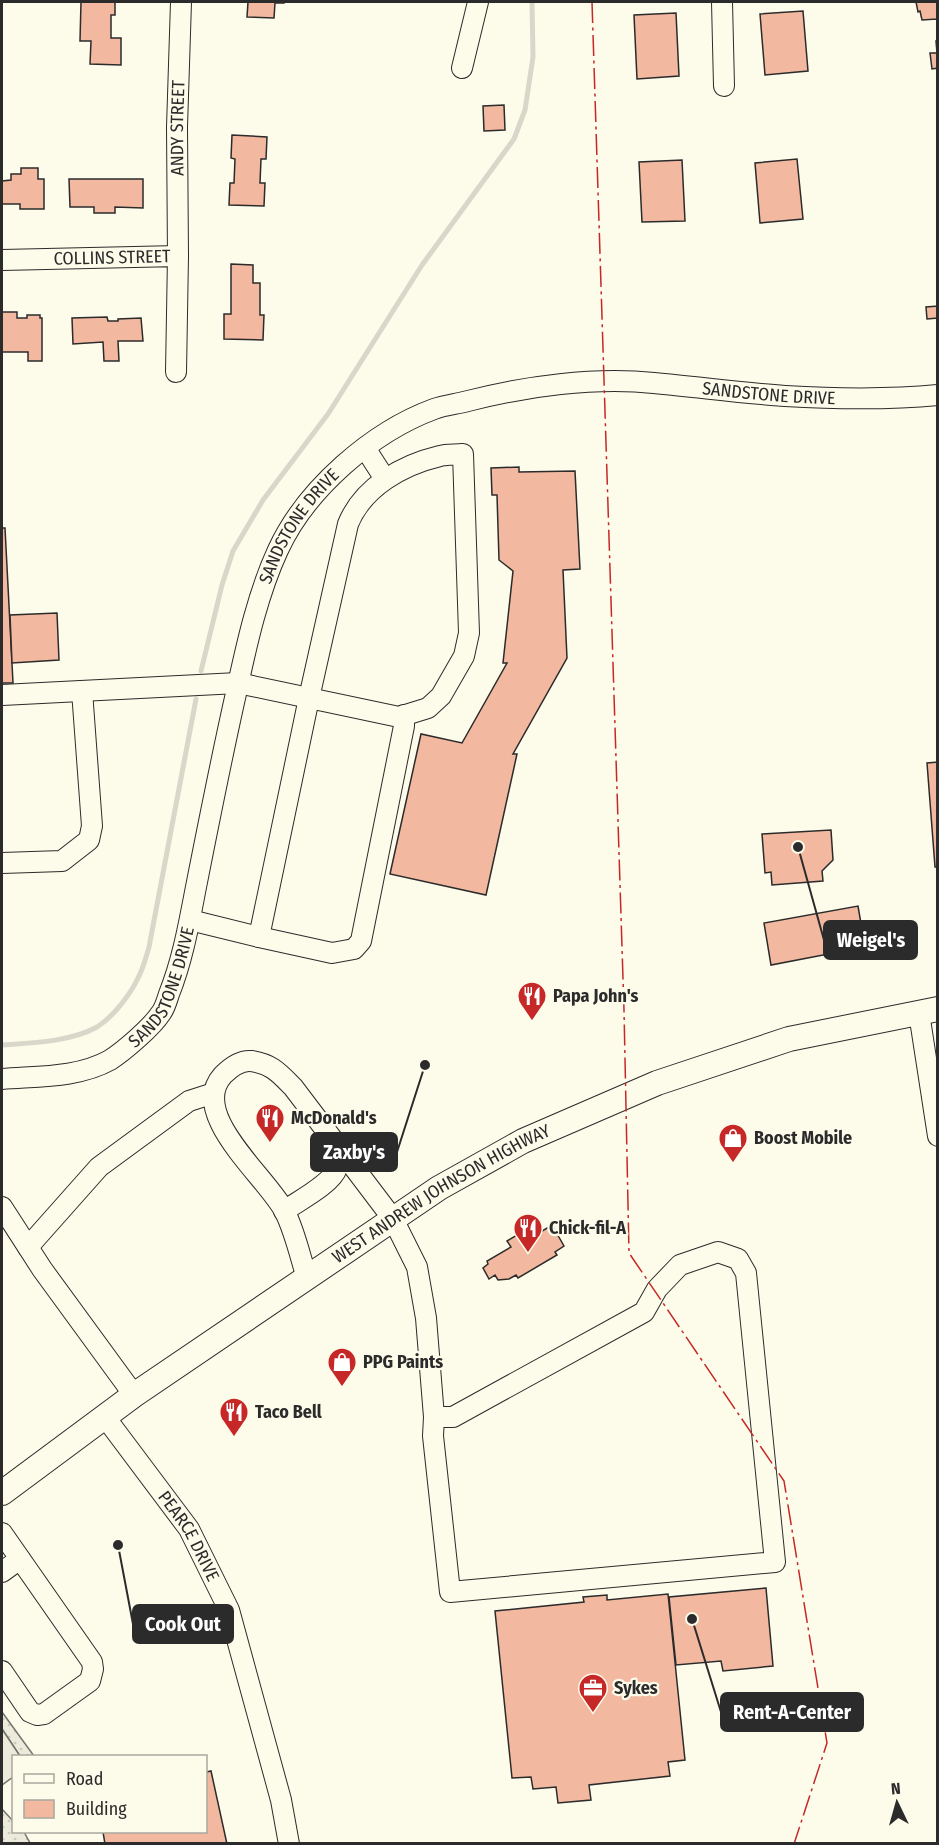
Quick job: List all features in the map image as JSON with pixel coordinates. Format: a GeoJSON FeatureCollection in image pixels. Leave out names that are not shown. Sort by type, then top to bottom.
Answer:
{"type":"FeatureCollection","features":[{"type":"Feature","properties":{"kind":"main road","name":"WEST ANDREW JOHNSON HIGHWAY"},"geometry":{"type":"LineString","coordinates":[[2,1494],[134,1395],[393,1219],[439,1188],[523,1141],[657,1083],[789,1039],[928,1011]]}},
{"type":"Feature","properties":{"kind":"street","name":"ANDY STREET"},"geometry":{"type":"LineString","coordinates":[[178,256],[177,127],[181,2]]}},
{"type":"Feature","properties":{"kind":"street"},"geometry":{"type":"LineString","coordinates":[[462,68],[477,2]]}},
{"type":"Feature","properties":{"kind":"street"},"geometry":{"type":"LineString","coordinates":[[722,2],[724,86]]}},
{"type":"Feature","properties":{"kind":"street","name":"COLLINS STREET"},"geometry":{"type":"LineString","coordinates":[[2,260],[178,256],[176,372]]}},
{"type":"Feature","properties":{"kind":"street","name":"SANDSTONE DRIVE"},"geometry":{"type":"LineString","coordinates":[[2,1079],[82,1071],[110,1059],[139,1037],[161,1013],[184,952],[219,768],[238,683],[262,593],[278,549],[301,512],[340,467],[387,431],[435,409],[497,394],[548,386],[601,382],[650,382],[812,398],[891,399],[938,395]]}},
{"type":"Feature","properties":{"kind":"street"},"geometry":{"type":"LineString","coordinates":[[365,448],[385,479]]}},
{"type":"Feature","properties":{"kind":"street"},"geometry":{"type":"LineString","coordinates":[[2,695],[238,683],[309,698],[399,717],[428,708],[441,696],[464,656],[469,633],[464,454],[441,455],[396,472],[371,490],[352,513],[309,698],[259,937]]}},
{"type":"Feature","properties":{"kind":"street"},"geometry":{"type":"LineString","coordinates":[[2,863],[62,861],[89,840],[92,826],[82,691]]}},
{"type":"Feature","properties":{"kind":"street"},"geometry":{"type":"LineString","coordinates":[[190,920],[332,953],[354,950],[361,941],[404,726],[404,715]]}},
{"type":"Feature","properties":{"kind":"street"},"geometry":{"type":"LineString","coordinates":[[928,1011],[938,1136]]}},
{"type":"Feature","properties":{"kind":"street"},"geometry":{"type":"LineString","coordinates":[[307,1278],[285,1211],[220,1124],[214,1107],[214,1093],[220,1079],[231,1067],[246,1061],[264,1063],[276,1070],[293,1087],[393,1219],[417,1267],[426,1318],[435,1463],[450,1592],[775,1562],[746,1273],[738,1259],[718,1252],[680,1265],[657,1289],[644,1312],[453,1417],[434,1418]]}},
{"type":"Feature","properties":{"kind":"street"},"geometry":{"type":"LineString","coordinates":[[28,1247],[99,1167],[189,1101],[214,1093]]}},
{"type":"Feature","properties":{"kind":"street"},"geometry":{"type":"LineString","coordinates":[[285,1211],[327,1182],[337,1169],[339,1156],[335,1143]]}},
{"type":"Feature","properties":{"kind":"street"},"geometry":{"type":"LineString","coordinates":[[2,1207],[134,1395]]}},
{"type":"Feature","properties":{"kind":"street","name":"PEARCE DRIVE"},"geometry":{"type":"LineString","coordinates":[[105,1417],[189,1529],[229,1610],[281,1800],[289,1844]]}},
{"type":"Feature","properties":{"kind":"street"},"geometry":{"type":"LineString","coordinates":[[2,1533],[92,1662],[93,1669],[90,1681],[44,1714],[37,1715],[30,1712],[2,1671]]}},
{"type":"Feature","properties":{"kind":"street"},"geometry":{"type":"LineString","coordinates":[[2,1572],[20,1559]]}},
{"type":"Feature","properties":{"kind":"shaded area"},"geometry":{"type":"Polygon","coordinates":[[[2,1712],[33,1755],[19,1755],[2,1729],[2,1712]]]}},
{"type":"Feature","properties":{"kind":"shaded area"},"geometry":{"type":"Polygon","coordinates":[[[2,1729],[19,1755],[12,1755],[12,1778],[2,1785],[2,1729]]]}},
{"type":"Feature","properties":{"kind":"shaded area"},"geometry":{"type":"Polygon","coordinates":[[[2,1809],[12,1820],[12,1833],[25,1833],[30,1843],[2,1843],[2,1809]]]}},
{"type":"Feature","properties":{"kind":"building"},"geometry":{"type":"Polygon","coordinates":[[[81,2],[115,2],[115,15],[111,15],[111,38],[121,38],[121,65],[90,64],[91,41],[80,41],[81,2]]]}},
{"type":"Feature","properties":{"kind":"building"},"geometry":{"type":"Polygon","coordinates":[[[248,2],[284,3],[275,3],[274,18],[247,17],[248,2]]]}},
{"type":"Feature","properties":{"kind":"building"},"geometry":{"type":"Polygon","coordinates":[[[916,2],[938,2],[938,21],[937,19],[922,20],[916,2]]]}},
{"type":"Feature","properties":{"kind":"building"},"geometry":{"type":"Polygon","coordinates":[[[803,11],[808,71],[765,75],[760,14],[803,11]]]}},
{"type":"Feature","properties":{"kind":"building"},"geometry":{"type":"Polygon","coordinates":[[[676,13],[679,76],[637,79],[634,15],[676,13]]]}},
{"type":"Feature","properties":{"kind":"building"},"geometry":{"type":"Polygon","coordinates":[[[936,41],[938,41],[938,68],[932,69],[930,53],[937,53],[936,41]]]}},
{"type":"Feature","properties":{"kind":"building"},"geometry":{"type":"Polygon","coordinates":[[[504,105],[505,130],[484,131],[483,106],[504,105]]]}},
{"type":"Feature","properties":{"kind":"building"},"geometry":{"type":"Polygon","coordinates":[[[232,135],[267,137],[266,159],[261,159],[260,183],[265,183],[264,206],[229,205],[230,183],[234,183],[235,159],[231,158],[232,135]]]}},
{"type":"Feature","properties":{"kind":"building"},"geometry":{"type":"Polygon","coordinates":[[[797,159],[803,219],[760,223],[755,163],[797,159]]]}},
{"type":"Feature","properties":{"kind":"building"},"geometry":{"type":"Polygon","coordinates":[[[682,160],[685,221],[642,222],[639,162],[682,160]]]}},
{"type":"Feature","properties":{"kind":"building"},"geometry":{"type":"Polygon","coordinates":[[[21,168],[38,168],[38,179],[44,179],[44,209],[20,209],[20,204],[2,204],[2,181],[11,180],[11,174],[21,174],[21,168]]]}},
{"type":"Feature","properties":{"kind":"building"},"geometry":{"type":"Polygon","coordinates":[[[69,179],[143,179],[143,208],[115,207],[115,213],[94,213],[94,207],[70,207],[69,179]]]}},
{"type":"Feature","properties":{"kind":"building"},"geometry":{"type":"Polygon","coordinates":[[[231,264],[253,265],[253,283],[260,283],[260,315],[264,315],[263,340],[224,339],[224,314],[231,314],[231,264]]]}},
{"type":"Feature","properties":{"kind":"building"},"geometry":{"type":"Polygon","coordinates":[[[938,306],[938,318],[927,319],[926,307],[938,306]]]}},
{"type":"Feature","properties":{"kind":"building"},"geometry":{"type":"Polygon","coordinates":[[[2,312],[17,312],[17,318],[40,315],[42,318],[42,361],[28,361],[28,352],[2,352],[2,312]]]}},
{"type":"Feature","properties":{"kind":"building"},"geometry":{"type":"Polygon","coordinates":[[[107,317],[108,321],[141,318],[143,341],[118,341],[119,361],[104,361],[103,342],[73,344],[72,318],[107,317]]]}},
{"type":"Feature","properties":{"kind":"building"},"geometry":{"type":"Polygon","coordinates":[[[519,467],[519,472],[575,471],[580,569],[563,570],[567,658],[513,754],[517,754],[486,895],[390,874],[421,734],[462,743],[507,663],[503,663],[513,571],[499,560],[497,495],[492,495],[491,468],[519,467]]]}},
{"type":"Feature","properties":{"kind":"building"},"geometry":{"type":"Polygon","coordinates":[[[2,528],[5,528],[13,683],[2,683],[2,528]]]}},
{"type":"Feature","properties":{"kind":"building"},"geometry":{"type":"Polygon","coordinates":[[[57,613],[59,660],[12,663],[10,615],[57,613]]]}},
{"type":"Feature","properties":{"kind":"building"},"geometry":{"type":"Polygon","coordinates":[[[938,762],[938,867],[935,867],[927,763],[938,762]]]}},
{"type":"Feature","properties":{"kind":"building"},"geometry":{"type":"Polygon","coordinates":[[[831,830],[833,860],[822,871],[823,881],[772,885],[771,872],[765,873],[762,834],[831,830]]]}},
{"type":"Feature","properties":{"kind":"building"},"geometry":{"type":"Polygon","coordinates":[[[858,906],[865,947],[771,965],[764,923],[858,906]]]}},
{"type":"Feature","properties":{"kind":"building","name":"Chick-fil-A"},"geometry":{"type":"Polygon","coordinates":[[[534,1225],[539,1233],[552,1225],[564,1246],[555,1252],[557,1255],[518,1278],[516,1275],[509,1279],[498,1280],[495,1275],[489,1279],[483,1268],[488,1264],[487,1261],[511,1247],[507,1241],[534,1225]]]}},
{"type":"Feature","properties":{"kind":"building"},"geometry":{"type":"Polygon","coordinates":[[[766,1588],[773,1666],[723,1671],[721,1661],[676,1665],[669,1597],[766,1588]]]}},
{"type":"Feature","properties":{"kind":"building","name":"Sykes"},"geometry":{"type":"Polygon","coordinates":[[[668,1594],[685,1760],[668,1762],[670,1776],[589,1785],[591,1800],[558,1803],[556,1787],[533,1789],[531,1777],[512,1778],[495,1611],[584,1602],[583,1597],[607,1595],[607,1600],[668,1594]]]}},
{"type":"Feature","properties":{"kind":"building"},"geometry":{"type":"Polygon","coordinates":[[[211,1771],[227,1844],[105,1844],[103,1833],[207,1833],[207,1772],[211,1771]]]}},
{"type":"Feature","properties":{"kind":"waterway"},"geometry":{"type":"LineString","coordinates":[[201,671],[222,585],[233,551],[263,500],[328,414],[422,265],[514,139],[525,110],[533,57],[532,2]]}},
{"type":"Feature","properties":{"kind":"waterway"},"geometry":{"type":"LineString","coordinates":[[2,1045],[50,1041],[86,1032],[109,1018],[135,985],[149,947],[196,699]]}},
{"type":"Feature","properties":{"kind":"power"},"geometry":{"type":"LineString","coordinates":[[592,2],[624,1010],[629,1253],[784,1481],[827,1743],[794,1844]]}},
{"type":"Feature","properties":{"kind":"place","name":"Weigel's"},"geometry":{"type":"Point","coordinates":[798,847]}},
{"type":"Feature","properties":{"kind":"place","name":"Papa John's"},"geometry":{"type":"Point","coordinates":[532,1022]}},
{"type":"Feature","properties":{"kind":"place","name":"Zaxby's"},"geometry":{"type":"Point","coordinates":[425,1065]}},
{"type":"Feature","properties":{"kind":"place","name":"McDonald's"},"geometry":{"type":"Point","coordinates":[270,1144]}},
{"type":"Feature","properties":{"kind":"place","name":"Boost Mobile"},"geometry":{"type":"Point","coordinates":[733,1164]}},
{"type":"Feature","properties":{"kind":"place","name":"Chick-fil-A"},"geometry":{"type":"Point","coordinates":[528,1254]}},
{"type":"Feature","properties":{"kind":"place","name":"PPG Paints"},"geometry":{"type":"Point","coordinates":[342,1388]}},
{"type":"Feature","properties":{"kind":"place","name":"Taco Bell"},"geometry":{"type":"Point","coordinates":[234,1438]}},
{"type":"Feature","properties":{"kind":"place","name":"Cook Out"},"geometry":{"type":"Point","coordinates":[118,1545]}},
{"type":"Feature","properties":{"kind":"place","name":"Rent-A-Center"},"geometry":{"type":"Point","coordinates":[692,1619]}},
{"type":"Feature","properties":{"kind":"place","name":"Sykes"},"geometry":{"type":"Point","coordinates":[593,1714]}}]}
